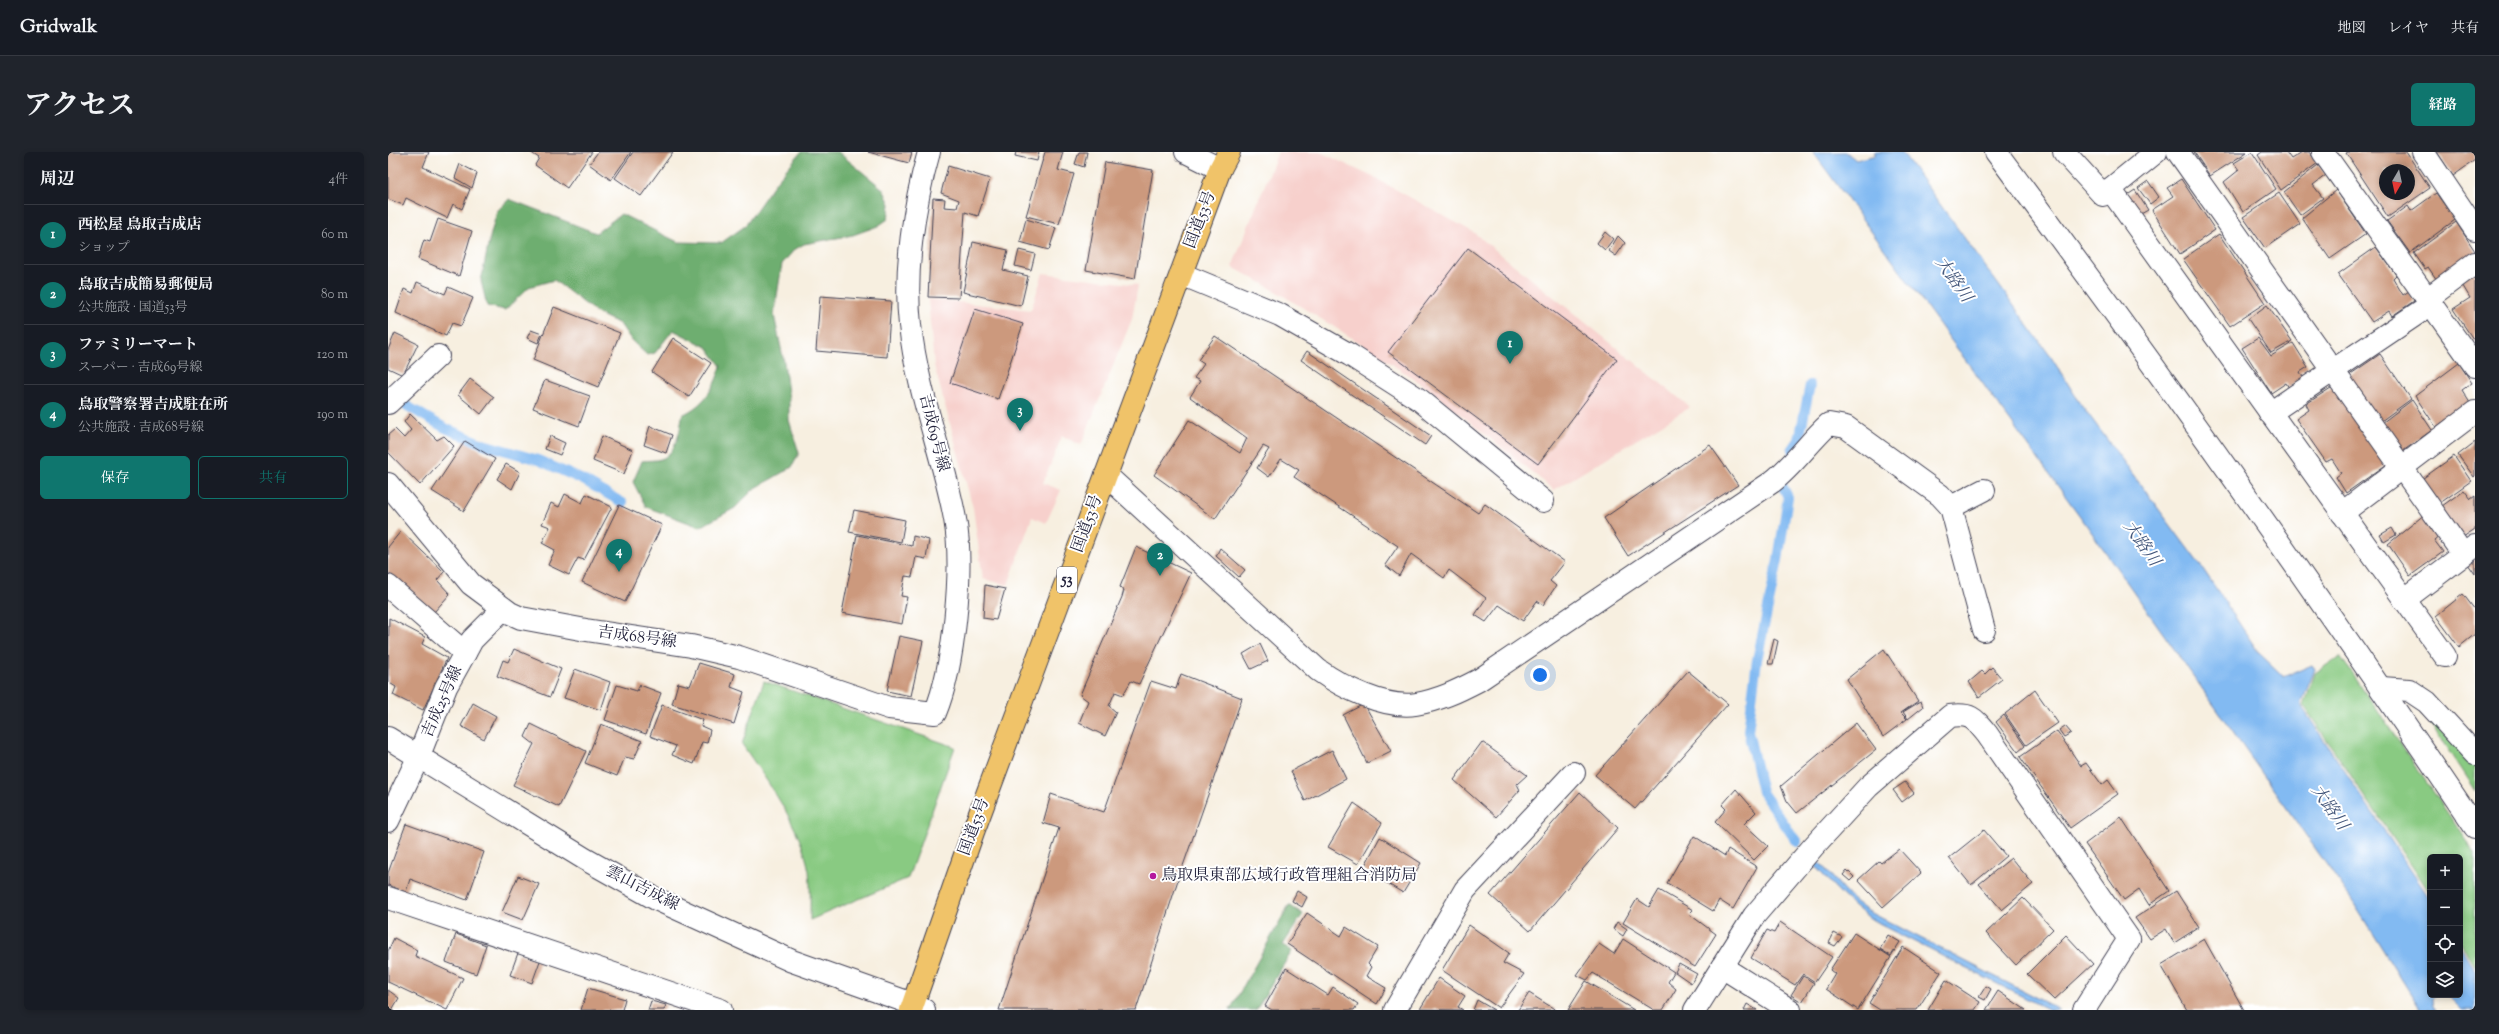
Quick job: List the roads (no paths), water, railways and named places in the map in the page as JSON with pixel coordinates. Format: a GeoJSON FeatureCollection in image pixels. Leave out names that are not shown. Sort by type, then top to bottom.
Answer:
{"type":"FeatureCollection","features":[{"type":"Feature","properties":{"kind":"highway","name":"国道53号"},"geometry":{"type":"LineString","coordinates":[[916,1008],[973,832],[1225,160]]}},
{"type":"Feature","properties":{"kind":"street","name":"吉成69号線"},"geometry":{"type":"LineString","coordinates":[[929,152],[920,184],[910,254],[910,325],[922,389],[956,520],[958,567],[954,626],[941,698],[935,713]]}},
{"type":"Feature","properties":{"kind":"street"},"geometry":{"type":"LineString","coordinates":[[1186,152],[1225,160]]}},
{"type":"Feature","properties":{"kind":"street"},"geometry":{"type":"LineString","coordinates":[[1996,152],[2212,446],[2382,688],[2475,827]]}},
{"type":"Feature","properties":{"kind":"street"},"geometry":{"type":"LineString","coordinates":[[2064,152],[2103,195],[2156,152]]}},
{"type":"Feature","properties":{"kind":"street"},"geometry":{"type":"LineString","coordinates":[[2178,152],[2402,468],[2469,550],[2404,600]]}},
{"type":"Feature","properties":{"kind":"street"},"geometry":{"type":"LineString","coordinates":[[2324,152],[2428,302],[2475,366]]}},
{"type":"Feature","properties":{"kind":"street"},"geometry":{"type":"LineString","coordinates":[[2423,152],[2475,229]]}},
{"type":"Feature","properties":{"kind":"street"},"geometry":{"type":"LineString","coordinates":[[2110,189],[2404,600],[2446,656]]}},
{"type":"Feature","properties":{"kind":"street"},"geometry":{"type":"LineString","coordinates":[[2270,413],[2428,302],[2475,263]]}},
{"type":"Feature","properties":{"kind":"street"},"geometry":{"type":"LineString","coordinates":[[1181,274],[1280,315],[1350,355],[1420,400],[1543,502]]}},
{"type":"Feature","properties":{"kind":"street"},"geometry":{"type":"LineString","coordinates":[[388,403],[438,356]]}},
{"type":"Feature","properties":{"kind":"street"},"geometry":{"type":"LineString","coordinates":[[2342,513],[2475,412]]}},
{"type":"Feature","properties":{"kind":"street"},"geometry":{"type":"LineString","coordinates":[[1106,475],[1318,670],[1338,684],[1361,693],[1387,701],[1414,704],[1453,694],[1479,680],[1765,487],[1797,460],[1815,436],[1829,424],[1846,427],[1935,491],[1951,506],[1984,630]]}},
{"type":"Feature","properties":{"kind":"street","name":"吉成68号線"},"geometry":{"type":"LineString","coordinates":[[388,484],[471,584],[503,609],[521,618],[691,646],[739,657],[889,708],[935,713]]}},
{"type":"Feature","properties":{"kind":"street"},"geometry":{"type":"LineString","coordinates":[[1951,506],[1984,490]]}},
{"type":"Feature","properties":{"kind":"street","name":"吉成25号線"},"geometry":{"type":"LineString","coordinates":[[388,586],[465,653],[446,687],[418,758],[388,821]]}},
{"type":"Feature","properties":{"kind":"street"},"geometry":{"type":"LineString","coordinates":[[465,653],[472,640],[503,609]]}},
{"type":"Feature","properties":{"kind":"street"},"geometry":{"type":"LineString","coordinates":[[2382,688],[2409,690],[2421,698],[2475,754]]}},
{"type":"Feature","properties":{"kind":"street"},"geometry":{"type":"LineString","coordinates":[[1695,1010],[1754,916],[1868,787],[1950,716],[1966,714],[1976,720],[1988,734],[2129,939],[2084,1010]]}},
{"type":"Feature","properties":{"kind":"street","name":"雲山吉成線"},"geometry":{"type":"LineString","coordinates":[[388,738],[418,758],[585,860],[656,899],[792,961],[916,1008]]}},
{"type":"Feature","properties":{"kind":"street"},"geometry":{"type":"LineString","coordinates":[[1395,1010],[1465,890],[1574,773]]}},
{"type":"Feature","properties":{"kind":"street"},"geometry":{"type":"LineString","coordinates":[[388,898],[721,1010]]}},
{"type":"Feature","properties":{"kind":"street"},"geometry":{"type":"LineString","coordinates":[[1722,967],[1790,1010]]}},
{"type":"Feature","properties":{"kind":"water","name":"大路川"},"geometry":{"type":"Polygon","coordinates":[[[1813,152],[1846,152],[1856,160],[1876,155],[1874,152],[1902,152],[2051,357],[2080,403],[2203,569],[2259,653],[2284,677],[2312,665],[2315,669],[2302,702],[2302,707],[2427,894],[2427,998],[2433,998],[2433,1006],[2436,1010],[2421,1010],[2351,899],[2085,523],[1813,152]]]}},
{"type":"Feature","properties":{"kind":"water"},"geometry":{"type":"Polygon","coordinates":[[[1819,862],[1852,899],[1866,910],[2060,1010],[2049,1010],[1879,924],[1861,911],[1837,890],[1815,866],[1819,862]]]}},
{"type":"Feature","properties":{"kind":"water"},"geometry":{"type":"Polygon","coordinates":[[[2463,952],[2475,971],[2475,1010],[2461,1010],[2449,998],[2463,998],[2463,952]]]}},
{"type":"Feature","properties":{"kind":"waterway"},"geometry":{"type":"LineString","coordinates":[[1792,450],[1799,440],[1810,385]]}},
{"type":"Feature","properties":{"kind":"waterway"},"geometry":{"type":"LineString","coordinates":[[402,403],[445,428],[483,444],[538,460],[583,480],[623,503]]}},
{"type":"Feature","properties":{"kind":"waterway"},"geometry":{"type":"LineString","coordinates":[[1782,485],[1788,497],[1778,560],[1757,660],[1748,731],[1762,792],[1797,842]]}},
{"type":"Feature","properties":{"kind":"place","name":"西松屋 鳥取吉成店"},"geometry":{"type":"Point","coordinates":[1510,364]}},
{"type":"Feature","properties":{"kind":"place","name":"ファミリーマート"},"geometry":{"type":"Point","coordinates":[1020,431]}},
{"type":"Feature","properties":{"kind":"place","name":"鳥取警察署吉成駐在所"},"geometry":{"type":"Point","coordinates":[619,572]}},
{"type":"Feature","properties":{"kind":"place","name":"鳥取吉成簡易郵便局"},"geometry":{"type":"Point","coordinates":[1160,576]}},
{"type":"Feature","properties":{"kind":"place","name":"鳥取県東部広域行政管理組合消防局"},"geometry":{"type":"Point","coordinates":[1153,876]}}]}
